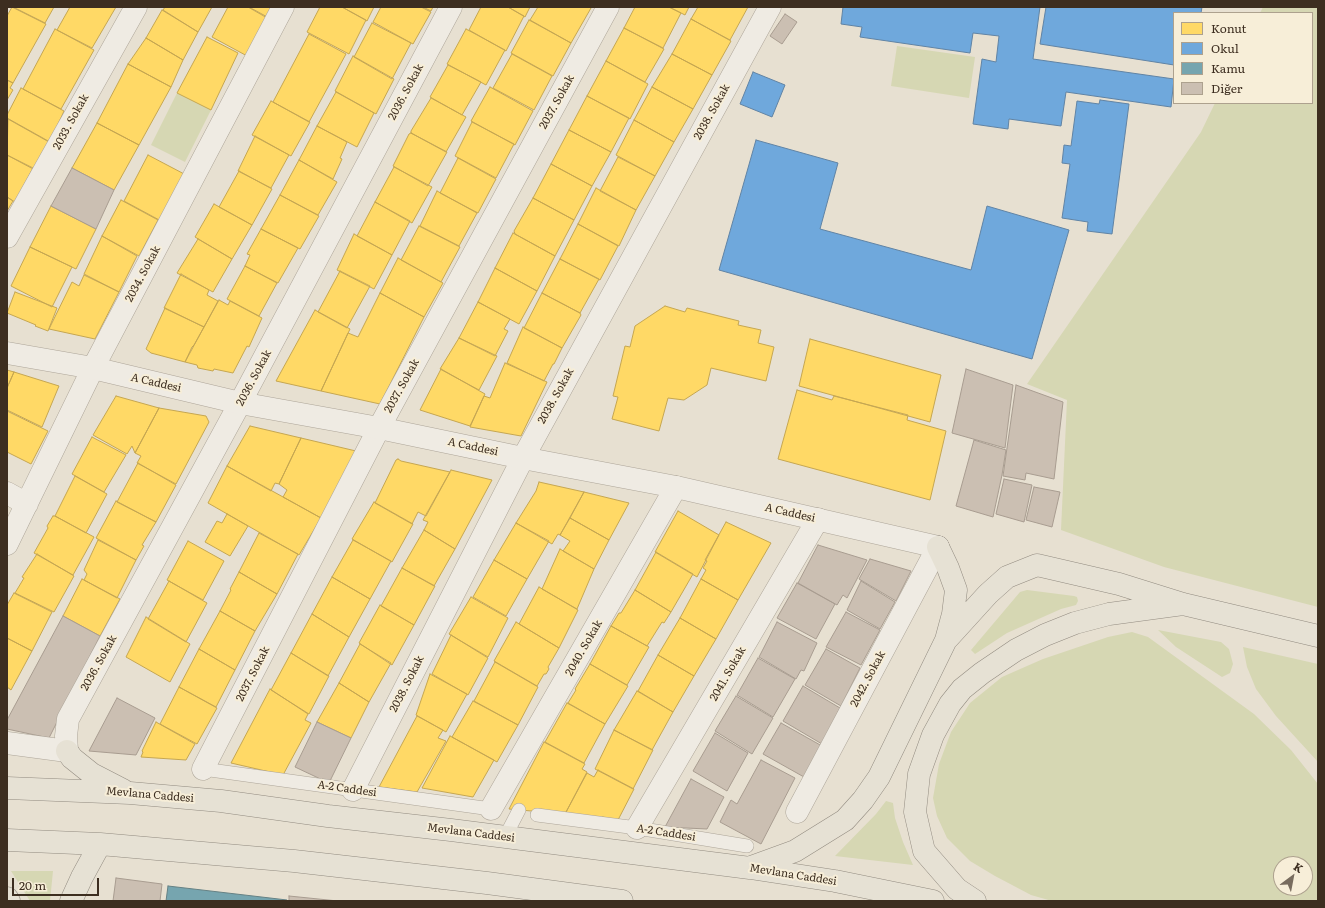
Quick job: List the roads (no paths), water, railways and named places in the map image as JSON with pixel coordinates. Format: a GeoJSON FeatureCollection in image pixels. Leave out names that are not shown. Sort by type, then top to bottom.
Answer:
{"type":"FeatureCollection","features":[{"type":"Feature","properties":{"kind":"main road"},"geometry":{"type":"LineString","coordinates":[[750,868],[795,851],[845,820],[863,800],[879,777],[946,640],[953,614],[956,590],[938,547]]}},
{"type":"Feature","properties":{"kind":"main road"},"geometry":{"type":"LineString","coordinates":[[946,640],[988,594],[1008,577],[1037,566],[1119,584],[1183,604],[1318,636]]}},
{"type":"Feature","properties":{"kind":"main road"},"geometry":{"type":"LineString","coordinates":[[975,901],[957,890],[924,851],[915,812],[919,774],[933,734],[950,704],[962,689],[982,672],[1016,650],[1051,633],[1075,623],[1109,614],[1183,604]]}},
{"type":"Feature","properties":{"kind":"main road"},"geometry":{"type":"LineString","coordinates":[[67,751],[72,758],[92,774],[130,793]]}},
{"type":"Feature","properties":{"kind":"main road","name":"Mevlana Caddesi"},"geometry":{"type":"LineString","coordinates":[[7,788],[130,793],[221,801],[328,816],[750,868],[835,881],[933,901]]}},
{"type":"Feature","properties":{"kind":"main road"},"geometry":{"type":"LineString","coordinates":[[7,840],[100,844],[294,861],[487,883],[622,901]]}},
{"type":"Feature","properties":{"kind":"main road"},"geometry":{"type":"LineString","coordinates":[[71,901],[100,844]]}},
{"type":"Feature","properties":{"kind":"street","name":"2033. Sokak"},"geometry":{"type":"LineString","coordinates":[[7,237],[136,7]]}},
{"type":"Feature","properties":{"kind":"street","name":"2034. Sokak"},"geometry":{"type":"LineString","coordinates":[[7,544],[28,504],[93,368],[283,7]]}},
{"type":"Feature","properties":{"kind":"street","name":"2036. Sokak"},"geometry":{"type":"LineString","coordinates":[[67,751],[66,736],[68,719],[240,403],[451,7]]}},
{"type":"Feature","properties":{"kind":"street","name":"2037. Sokak"},"geometry":{"type":"LineString","coordinates":[[203,769],[379,428],[608,7]]}},
{"type":"Feature","properties":{"kind":"street","name":"2038. Sokak"},"geometry":{"type":"LineString","coordinates":[[353,790],[523,458],[770,7]]}},
{"type":"Feature","properties":{"kind":"street","name":"A Caddesi"},"geometry":{"type":"LineString","coordinates":[[7,353],[93,368],[240,403],[379,428],[523,458],[676,487],[938,547]]}},
{"type":"Feature","properties":{"kind":"street","name":"2040. Sokak"},"geometry":{"type":"LineString","coordinates":[[491,809],[676,487]]}},
{"type":"Feature","properties":{"kind":"street"},"geometry":{"type":"LineString","coordinates":[[7,493],[28,504]]}},
{"type":"Feature","properties":{"kind":"street","name":"2041. Sokak"},"geometry":{"type":"LineString","coordinates":[[637,828],[818,519]]}},
{"type":"Feature","properties":{"kind":"street","name":"2042. Sokak"},"geometry":{"type":"LineString","coordinates":[[797,812],[938,547]]}},
{"type":"Feature","properties":{"kind":"street"},"geometry":{"type":"LineString","coordinates":[[7,743],[67,751]]}},
{"type":"Feature","properties":{"kind":"lane","name":"A-2 Caddesi"},"geometry":{"type":"LineString","coordinates":[[203,769],[491,809]]}},
{"type":"Feature","properties":{"kind":"lane"},"geometry":{"type":"LineString","coordinates":[[505,837],[519,810]]}},
{"type":"Feature","properties":{"kind":"lane","name":"A-2 Caddesi"},"geometry":{"type":"LineString","coordinates":[[537,815],[637,828],[747,846]]}}]}
